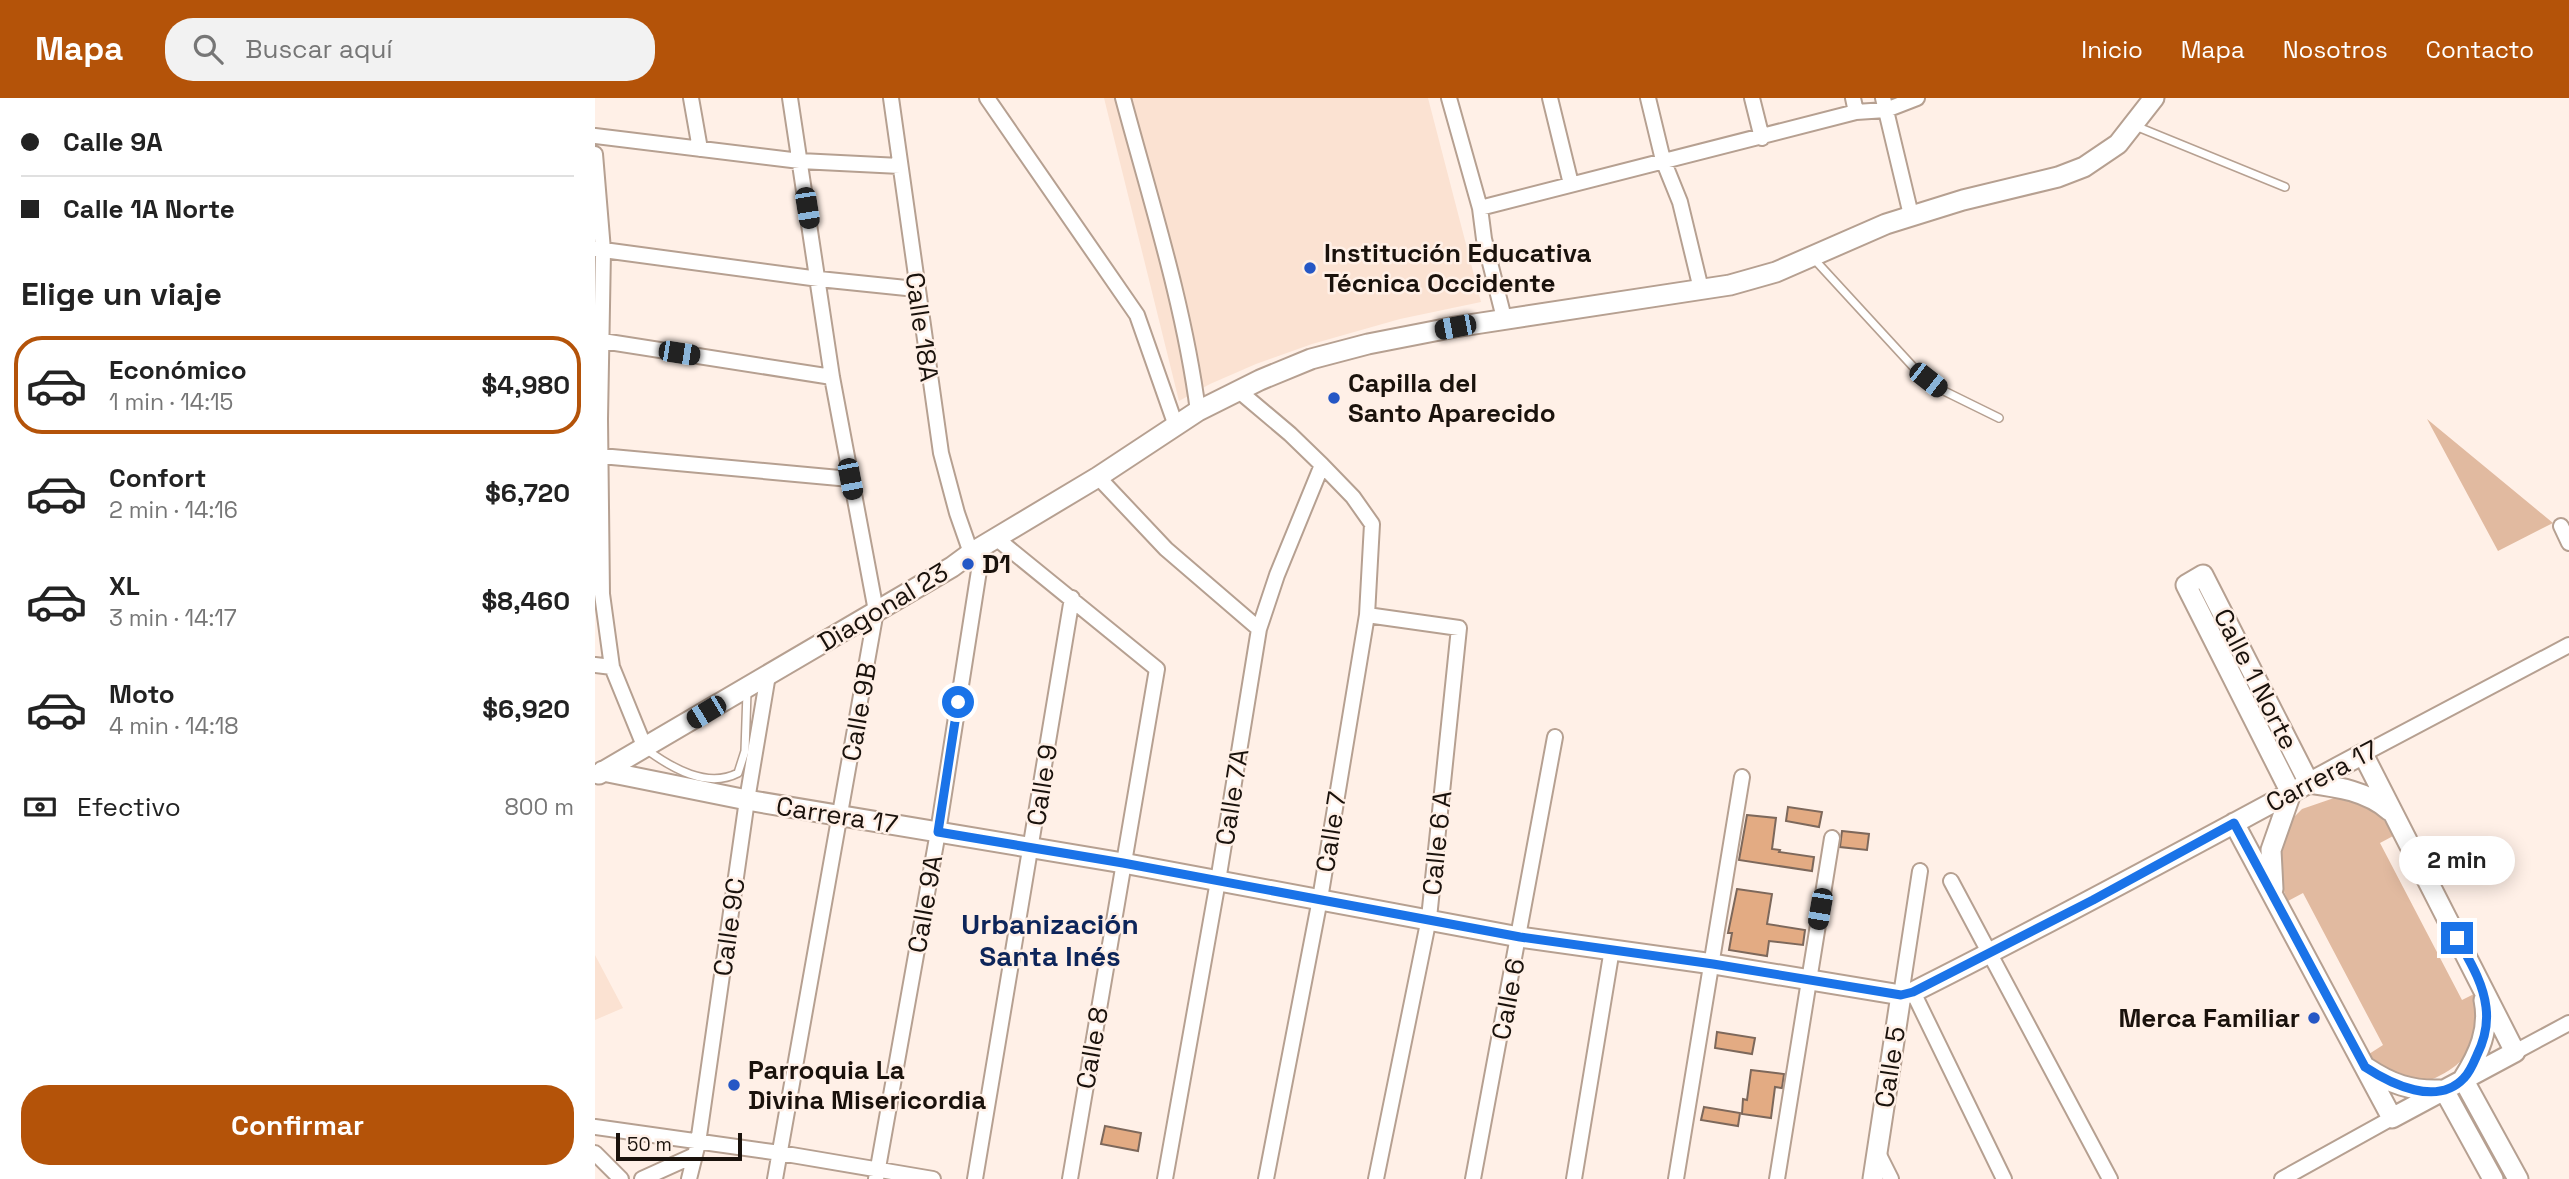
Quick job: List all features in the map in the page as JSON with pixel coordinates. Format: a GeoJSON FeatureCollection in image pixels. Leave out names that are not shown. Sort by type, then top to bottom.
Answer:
{"type":"FeatureCollection","features":[{"type":"Feature","properties":{"kind":"street"},"geometry":{"type":"LineString","coordinates":[[691,98],[700,149]]}},
{"type":"Feature","properties":{"kind":"street","name":"Calle 9B"},"geometry":{"type":"LineString","coordinates":[[775,1179],[876,611],[832,377],[790,98]]}},
{"type":"Feature","properties":{"kind":"street","name":"Calle 18A"},"geometry":{"type":"LineString","coordinates":[[891,98],[941,453],[953,503],[983,545]]}},
{"type":"Feature","properties":{"kind":"street"},"geometry":{"type":"LineString","coordinates":[[987,98],[1137,314],[1176,426]]}},
{"type":"Feature","properties":{"kind":"street"},"geometry":{"type":"LineString","coordinates":[[1123,98],[1178,295],[1198,411]]}},
{"type":"Feature","properties":{"kind":"street"},"geometry":{"type":"LineString","coordinates":[[1449,98],[1480,208],[1484,239],[1504,318]]}},
{"type":"Feature","properties":{"kind":"street"},"geometry":{"type":"LineString","coordinates":[[1550,98],[1571,184]]}},
{"type":"Feature","properties":{"kind":"street"},"geometry":{"type":"LineString","coordinates":[[1648,98],[1663,160],[1681,202],[1702,289]]}},
{"type":"Feature","properties":{"kind":"street"},"geometry":{"type":"LineString","coordinates":[[1752,98],[1762,138]]}},
{"type":"Feature","properties":{"kind":"street"},"geometry":{"type":"LineString","coordinates":[[1480,208],[1663,160],[1762,138],[1855,105],[1884,104],[1917,98]]}},
{"type":"Feature","properties":{"kind":"street","name":"Diagonal 23"},"geometry":{"type":"LineString","coordinates":[[598,772],[645,748],[952,567],[983,545],[1098,477],[1198,411],[1311,359],[1368,344],[1504,318],[1730,285],[1776,272],[1911,215],[2058,177],[2084,167],[2118,144],[2154,98]]}},
{"type":"Feature","properties":{"kind":"street"},"geometry":{"type":"LineString","coordinates":[[1884,104],[1911,215]]}},
{"type":"Feature","properties":{"kind":"street"},"geometry":{"type":"LineString","coordinates":[[595,136],[800,161],[900,166]]}},
{"type":"Feature","properties":{"kind":"street"},"geometry":{"type":"LineString","coordinates":[[595,155],[599,250],[598,418],[601,456],[599,593],[612,667],[645,748]]}},
{"type":"Feature","properties":{"kind":"street"},"geometry":{"type":"LineString","coordinates":[[599,250],[916,289]]}},
{"type":"Feature","properties":{"kind":"street"},"geometry":{"type":"LineString","coordinates":[[599,341],[832,377]]}},
{"type":"Feature","properties":{"kind":"street"},"geometry":{"type":"LineString","coordinates":[[1239,391],[1275,420],[1322,465]]}},
{"type":"Feature","properties":{"kind":"street"},"geometry":{"type":"LineString","coordinates":[[601,456],[850,479]]}},
{"type":"Feature","properties":{"kind":"street","name":"Calle 7"},"geometry":{"type":"LineString","coordinates":[[1266,1179],[1320,899],[1367,615],[1372,524],[1353,497],[1322,465]]}},
{"type":"Feature","properties":{"kind":"street","name":"Calle 7A"},"geometry":{"type":"LineString","coordinates":[[1165,1179],[1259,629],[1277,575],[1322,465]]}},
{"type":"Feature","properties":{"kind":"street"},"geometry":{"type":"LineString","coordinates":[[1098,477],[1166,549],[1259,629]]}},
{"type":"Feature","properties":{"kind":"street"},"geometry":{"type":"LineString","coordinates":[[2561,526],[2569,543]]}},
{"type":"Feature","properties":{"kind":"street"},"geometry":{"type":"LineString","coordinates":[[983,545],[1072,598]]}},
{"type":"Feature","properties":{"kind":"street","name":"Calle 9A"},"geometry":{"type":"LineString","coordinates":[[877,1174],[938,832],[983,545]]}},
{"type":"Feature","properties":{"kind":"street","name":"Calle 1 Norte"},"geometry":{"type":"LineString","coordinates":[[2291,793],[2186,585],[2203,575],[2309,783]]}},
{"type":"Feature","properties":{"kind":"street","name":"Calle 8"},"geometry":{"type":"LineString","coordinates":[[1070,1179],[1157,668],[1072,598]]}},
{"type":"Feature","properties":{"kind":"street","name":"Calle 9"},"geometry":{"type":"LineString","coordinates":[[975,1179],[1072,598]]}},
{"type":"Feature","properties":{"kind":"street","name":"Calle 6 A"},"geometry":{"type":"LineString","coordinates":[[1367,615],[1459,628],[1429,918],[1375,1179]]}},
{"type":"Feature","properties":{"kind":"street","name":"Carrera 17"},"geometry":{"type":"LineString","coordinates":[[598,772],[747,800],[1123,863],[1520,937],[1713,964],[1809,981],[1907,993],[1989,954],[2569,645]]}},
{"type":"Feature","properties":{"kind":"street"},"geometry":{"type":"LineString","coordinates":[[595,665],[612,667]]}},
{"type":"Feature","properties":{"kind":"street","name":"Calle 9C"},"geometry":{"type":"LineString","coordinates":[[689,1179],[697,1149],[747,800],[768,675]]}},
{"type":"Feature","properties":{"kind":"street","name":"Calle 6"},"geometry":{"type":"LineString","coordinates":[[1473,1179],[1555,737]]}},
{"type":"Feature","properties":{"kind":"street"},"geometry":{"type":"LineString","coordinates":[[2363,754],[2515,1052]]}},
{"type":"Feature","properties":{"kind":"street"},"geometry":{"type":"LineString","coordinates":[[1677,1179],[1742,777]]}},
{"type":"Feature","properties":{"kind":"street"},"geometry":{"type":"LineString","coordinates":[[2309,783],[2363,794],[2380,803],[2395,816]]}},
{"type":"Feature","properties":{"kind":"street"},"geometry":{"type":"LineString","coordinates":[[2273,897],[2271,850],[2291,793]]}},
{"type":"Feature","properties":{"kind":"street"},"geometry":{"type":"LineString","coordinates":[[2234,823],[2392,1118]]}},
{"type":"Feature","properties":{"kind":"street"},"geometry":{"type":"LineString","coordinates":[[1777,1179],[1832,838]]}},
{"type":"Feature","properties":{"kind":"street","name":"Calle 5"},"geometry":{"type":"LineString","coordinates":[[1873,1179],[1907,993],[1920,871]]}},
{"type":"Feature","properties":{"kind":"street"},"geometry":{"type":"LineString","coordinates":[[1951,881],[2109,1179]]}},
{"type":"Feature","properties":{"kind":"street"},"geometry":{"type":"LineString","coordinates":[[1574,1179],[1612,949]]}},
{"type":"Feature","properties":{"kind":"street"},"geometry":{"type":"LineString","coordinates":[[2463,1079],[2480,1050],[2486,1029],[2482,987]]}},
{"type":"Feature","properties":{"kind":"street"},"geometry":{"type":"LineString","coordinates":[[1907,993],[2004,1179]]}},
{"type":"Feature","properties":{"kind":"street"},"geometry":{"type":"LineString","coordinates":[[2282,1179],[2569,1023]]}},
{"type":"Feature","properties":{"kind":"street"},"geometry":{"type":"LineString","coordinates":[[2365,1067],[2398,1086],[2418,1091],[2444,1090]]}},
{"type":"Feature","properties":{"kind":"street"},"geometry":{"type":"LineString","coordinates":[[2463,1079],[2518,1179]]}},
{"type":"Feature","properties":{"kind":"street"},"geometry":{"type":"LineString","coordinates":[[2444,1090],[2493,1179]]}},
{"type":"Feature","properties":{"kind":"street"},"geometry":{"type":"LineString","coordinates":[[595,1127],[697,1149],[780,1153],[877,1174],[933,1179]]}},
{"type":"Feature","properties":{"kind":"street"},"geometry":{"type":"LineString","coordinates":[[642,1179],[697,1149]]}},
{"type":"Feature","properties":{"kind":"street"},"geometry":{"type":"LineString","coordinates":[[1877,1151],[1891,1179]]}},
{"type":"Feature","properties":{"kind":"street"},"geometry":{"type":"LineString","coordinates":[[595,1153],[621,1179]]}},
{"type":"Feature","properties":{"kind":"lane"},"geometry":{"type":"LineString","coordinates":[[2132,125],[2285,187]]}},
{"type":"Feature","properties":{"kind":"lane"},"geometry":{"type":"LineString","coordinates":[[1811,256],[1917,371],[1940,388],[1999,418]]}},
{"type":"Feature","properties":{"kind":"lane"},"geometry":{"type":"LineString","coordinates":[[645,748],[671,767],[691,775],[730,777],[738,773],[745,751],[747,688]]}},
{"type":"Feature","properties":{"kind":"shaded area","name":"Institución Educativa Técnica Occidente"},"geometry":{"type":"Polygon","coordinates":[[[1104,98],[1428,98],[1481,302],[1400,319],[1312,344],[1256,364],[1179,401],[1104,98]]]}},
{"type":"Feature","properties":{"kind":"shaded area"},"geometry":{"type":"Polygon","coordinates":[[[2427,419],[2553,523],[2498,551],[2427,419]]]}},
{"type":"Feature","properties":{"kind":"shaded area"},"geometry":{"type":"Polygon","coordinates":[[[2334,798],[2353,801],[2369,808],[2383,819],[2395,835],[2380,843],[2462,1000],[2478,992],[2478,1026],[2472,1046],[2454,1067],[2435,1078],[2416,1083],[2406,1081],[2374,1062],[2369,1054],[2383,1045],[2303,893],[2288,901],[2280,882],[2277,854],[2291,820],[2302,809],[2334,798]]]}},
{"type":"Feature","properties":{"kind":"shaded area"},"geometry":{"type":"Polygon","coordinates":[[[595,955],[623,1008],[595,1020],[595,955]]]}},
{"type":"Feature","properties":{"kind":"building"},"geometry":{"type":"Polygon","coordinates":[[[1788,807],[1822,812],[1819,827],[1786,821],[1788,807]]]}},
{"type":"Feature","properties":{"kind":"building"},"geometry":{"type":"Polygon","coordinates":[[[1747,815],[1776,818],[1772,849],[1814,857],[1812,871],[1739,860],[1747,815]]]}},
{"type":"Feature","properties":{"kind":"building"},"geometry":{"type":"Polygon","coordinates":[[[1842,831],[1869,834],[1867,850],[1840,847],[1842,831]]]}},
{"type":"Feature","properties":{"kind":"building"},"geometry":{"type":"Polygon","coordinates":[[[1737,889],[1772,894],[1767,924],[1805,930],[1803,945],[1769,941],[1767,956],[1729,950],[1732,933],[1728,933],[1737,889]]]}},
{"type":"Feature","properties":{"kind":"building"},"geometry":{"type":"Polygon","coordinates":[[[1717,1032],[1755,1038],[1752,1054],[1715,1048],[1717,1032]]]}},
{"type":"Feature","properties":{"kind":"building"},"geometry":{"type":"Polygon","coordinates":[[[1751,1070],[1784,1074],[1782,1088],[1775,1087],[1771,1118],[1742,1114],[1751,1070]]]}},
{"type":"Feature","properties":{"kind":"building"},"geometry":{"type":"Polygon","coordinates":[[[1704,1107],[1740,1113],[1738,1126],[1701,1120],[1704,1107]]]}},
{"type":"Feature","properties":{"kind":"building"},"geometry":{"type":"Polygon","coordinates":[[[1105,1126],[1141,1133],[1138,1151],[1101,1144],[1105,1126]]]}},
{"type":"Feature","properties":{"kind":"place","name":"Institución Educativa Técnica Occidente"},"geometry":{"type":"Point","coordinates":[1310,268]}},
{"type":"Feature","properties":{"kind":"place","name":"Capilla del Santo Aparecido"},"geometry":{"type":"Point","coordinates":[1334,398]}},
{"type":"Feature","properties":{"kind":"place","name":"D1"},"geometry":{"type":"Point","coordinates":[968,564]}},
{"type":"Feature","properties":{"kind":"place","name":"Merca Familiar"},"geometry":{"type":"Point","coordinates":[2314,1018]}},
{"type":"Feature","properties":{"kind":"place","name":"Parroquia La Divina Misericordia"},"geometry":{"type":"Point","coordinates":[734,1085]}},
{"type":"Feature","properties":{"kind":"district","name":"Urbanización Santa Inés"},"geometry":{"type":"Point","coordinates":[1050,940]}},
{"type":"Feature","properties":{"kind":"route"},"geometry":{"type":"LineString","coordinates":[[958,702],[938,832],[1429,918],[1520,937],[1713,964],[1901,995],[1913,992],[2032,932],[2234,823],[2365,1067],[2398,1086],[2418,1091],[2444,1090],[2463,1079],[2480,1050],[2486,1029],[2482,987],[2457,938]]}}]}
